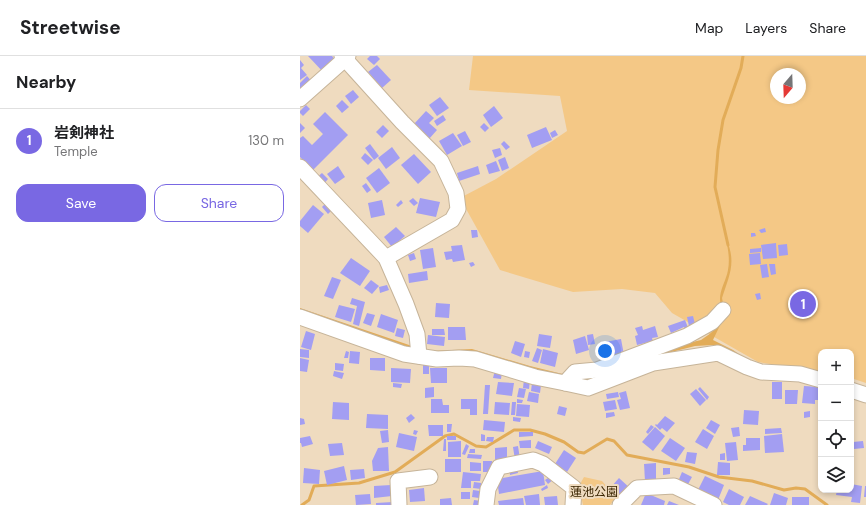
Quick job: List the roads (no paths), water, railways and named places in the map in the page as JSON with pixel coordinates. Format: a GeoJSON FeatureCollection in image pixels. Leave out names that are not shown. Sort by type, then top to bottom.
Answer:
{"type":"FeatureCollection","features":[{"type":"Feature","properties":{"kind":"street"},"geometry":{"type":"LineString","coordinates":[[300,99],[345,57],[402,122],[440,161],[456,193],[458,209],[452,220],[386,258]]}},
{"type":"Feature","properties":{"kind":"street"},"geometry":{"type":"LineString","coordinates":[[300,167],[386,258],[417,334],[419,351]]}},
{"type":"Feature","properties":{"kind":"street"},"geometry":{"type":"LineString","coordinates":[[568,380],[687,336],[712,322],[719,314]]}},
{"type":"Feature","properties":{"kind":"street"},"geometry":{"type":"LineString","coordinates":[[300,317],[404,354],[419,351],[437,358],[475,359],[536,377],[568,380],[588,388],[653,363],[718,353],[761,372],[800,374],[818,379]]}},
{"type":"Feature","properties":{"kind":"street"},"geometry":{"type":"LineString","coordinates":[[854,391],[866,394]]}},
{"type":"Feature","properties":{"kind":"street"},"geometry":{"type":"LineString","coordinates":[[486,505],[488,489],[499,467],[533,460],[543,464],[574,488],[573,505]]}},
{"type":"Feature","properties":{"kind":"street"},"geometry":{"type":"LineString","coordinates":[[399,505],[398,481],[430,477]]}},
{"type":"Feature","properties":{"kind":"street"},"geometry":{"type":"LineString","coordinates":[[620,505],[637,488],[674,486],[714,505]]}},
{"type":"Feature","properties":{"kind":"waterway"},"geometry":{"type":"LineString","coordinates":[[728,245],[715,187],[718,150],[723,120],[741,68],[743,56]]}},
{"type":"Feature","properties":{"kind":"waterway"},"geometry":{"type":"LineString","coordinates":[[302,505],[309,500],[314,486],[359,483],[395,472],[445,436],[454,434],[476,446],[486,447],[514,430],[530,430],[545,434],[564,442],[578,452],[584,453],[607,439],[614,441],[627,455],[689,467],[719,477],[752,481],[784,490],[796,488],[805,489],[827,505]]}},
{"type":"Feature","properties":{"kind":"place","name":"岩剣神社"},"geometry":{"type":"Point","coordinates":[803,304]}},
{"type":"Feature","properties":{"kind":"park label","name":"蓮池公園"},"geometry":{"type":"Point","coordinates":[594,492]}}]}
